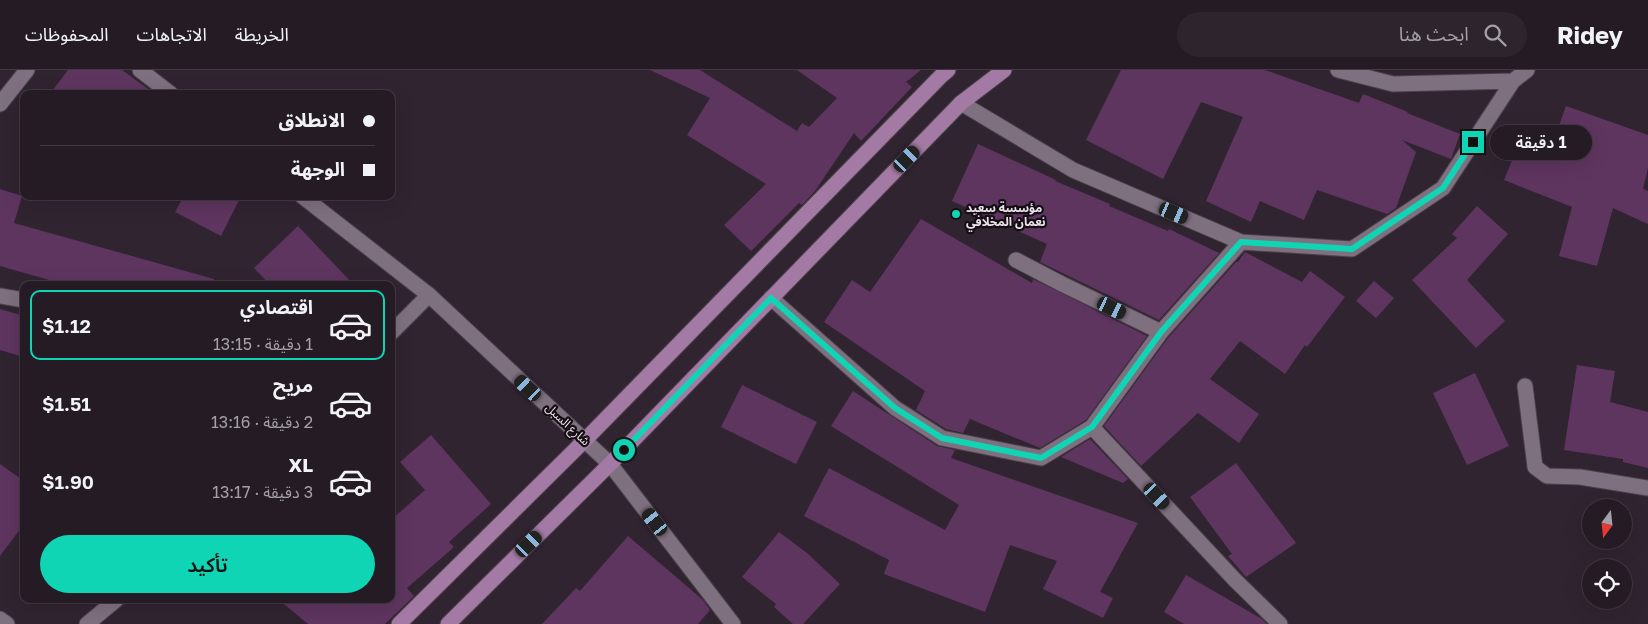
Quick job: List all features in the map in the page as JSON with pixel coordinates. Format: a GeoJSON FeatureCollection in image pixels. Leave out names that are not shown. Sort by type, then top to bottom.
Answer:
{"type":"FeatureCollection","features":[{"type":"Feature","properties":{"kind":"main road"},"geometry":{"type":"LineString","coordinates":[[399,624],[585,440],[948,70]]}},
{"type":"Feature","properties":{"kind":"main road"},"geometry":{"type":"LineString","coordinates":[[448,624],[610,464],[961,103],[1004,70]]}},
{"type":"Feature","properties":{"kind":"street"},"geometry":{"type":"LineString","coordinates":[[0,104],[27,70]]}},
{"type":"Feature","properties":{"kind":"street"},"geometry":{"type":"LineString","coordinates":[[140,70],[166,90]]}},
{"type":"Feature","properties":{"kind":"street"},"geometry":{"type":"LineString","coordinates":[[1338,70],[1393,84],[1513,81]]}},
{"type":"Feature","properties":{"kind":"street"},"geometry":{"type":"LineString","coordinates":[[961,103],[1073,170],[1241,242],[1352,249],[1443,188],[1513,81],[1527,70]]}},
{"type":"Feature","properties":{"kind":"street","name":"شارع السبل"},"geometry":{"type":"LineString","coordinates":[[307,200],[429,295],[610,464],[733,624]]}},
{"type":"Feature","properties":{"kind":"street"},"geometry":{"type":"LineString","coordinates":[[771,298],[895,408],[942,438],[1041,458],[1092,427],[1161,332],[1241,242]]}},
{"type":"Feature","properties":{"kind":"street"},"geometry":{"type":"LineString","coordinates":[[1016,260],[1161,332]]}},
{"type":"Feature","properties":{"kind":"street"},"geometry":{"type":"LineString","coordinates":[[395,330],[429,295]]}},
{"type":"Feature","properties":{"kind":"street"},"geometry":{"type":"LineString","coordinates":[[0,296],[20,299]]}},
{"type":"Feature","properties":{"kind":"street"},"geometry":{"type":"LineString","coordinates":[[1525,386],[1534,467],[1547,476],[1580,477],[1648,488]]}},
{"type":"Feature","properties":{"kind":"street"},"geometry":{"type":"LineString","coordinates":[[1092,427],[1235,580],[1280,624]]}},
{"type":"Feature","properties":{"kind":"street"},"geometry":{"type":"LineString","coordinates":[[87,624],[112,603]]}},
{"type":"Feature","properties":{"kind":"street"},"geometry":{"type":"LineString","coordinates":[[0,620],[7,624]]}},
{"type":"Feature","properties":{"kind":"building"},"geometry":{"type":"Polygon","coordinates":[[[68,70],[122,70],[150,90],[53,90],[68,70]]]}},
{"type":"Feature","properties":{"kind":"building"},"geometry":{"type":"Polygon","coordinates":[[[650,70],[700,70],[797,131],[802,123],[809,127],[837,98],[797,70],[921,70],[906,82],[912,87],[861,141],[854,133],[815,191],[802,205],[799,203],[751,251],[724,225],[766,184],[687,135],[710,98],[650,70]]]}},
{"type":"Feature","properties":{"kind":"building"},"geometry":{"type":"Polygon","coordinates":[[[1121,70],[1265,70],[1359,103],[1363,94],[1460,134],[1451,159],[1402,140],[1416,152],[1396,208],[1387,214],[1317,190],[1304,220],[1260,201],[1251,222],[1206,201],[1243,117],[1201,102],[1163,179],[1086,140],[1121,70]]]}},
{"type":"Feature","properties":{"kind":"building"},"geometry":{"type":"Polygon","coordinates":[[[1566,106],[1648,135],[1648,168],[1643,189],[1648,191],[1648,224],[1613,208],[1597,266],[1559,256],[1572,207],[1504,180],[1520,141],[1549,153],[1566,106]]]}},
{"type":"Feature","properties":{"kind":"building"},"geometry":{"type":"Polygon","coordinates":[[[978,144],[1055,181],[1110,204],[1109,206],[1168,231],[1169,229],[1219,253],[1159,320],[1040,262],[1047,244],[952,201],[978,144]]]}},
{"type":"Feature","properties":{"kind":"building"},"geometry":{"type":"Polygon","coordinates":[[[0,189],[20,195],[21,200],[14,223],[214,279],[214,281],[53,281],[0,266],[0,189]]]}},
{"type":"Feature","properties":{"kind":"building"},"geometry":{"type":"Polygon","coordinates":[[[182,200],[239,200],[221,236],[175,212],[182,200]]]}},
{"type":"Feature","properties":{"kind":"building"},"geometry":{"type":"Polygon","coordinates":[[[1477,206],[1508,234],[1467,280],[1505,321],[1476,348],[1412,280],[1457,238],[1452,234],[1477,206]]]}},
{"type":"Feature","properties":{"kind":"building"},"geometry":{"type":"Polygon","coordinates":[[[921,219],[1032,283],[1033,279],[1147,336],[1086,420],[1040,448],[970,419],[963,433],[946,429],[916,410],[925,391],[824,322],[852,280],[870,292],[921,219]]]}},
{"type":"Feature","properties":{"kind":"building"},"geometry":{"type":"Polygon","coordinates":[[[298,226],[350,281],[266,281],[254,268],[298,226]]]}},
{"type":"Feature","properties":{"kind":"building"},"geometry":{"type":"Polygon","coordinates":[[[1245,252],[1302,282],[1310,271],[1345,297],[1307,347],[1305,345],[1285,374],[1240,341],[1210,379],[1259,414],[1239,443],[1198,413],[1141,466],[1104,426],[1168,338],[1245,252]]]}},
{"type":"Feature","properties":{"kind":"building"},"geometry":{"type":"Polygon","coordinates":[[[1374,281],[1394,298],[1376,318],[1356,301],[1374,281]]]}},
{"type":"Feature","properties":{"kind":"building"},"geometry":{"type":"Polygon","coordinates":[[[0,309],[20,315],[20,356],[0,350],[0,309]]]}},
{"type":"Feature","properties":{"kind":"building"},"geometry":{"type":"Polygon","coordinates":[[[1577,365],[1615,371],[1610,402],[1648,412],[1648,468],[1623,462],[1623,459],[1564,450],[1577,365]]]}},
{"type":"Feature","properties":{"kind":"building"},"geometry":{"type":"Polygon","coordinates":[[[1475,373],[1509,446],[1467,465],[1433,393],[1475,373]]]}},
{"type":"Feature","properties":{"kind":"building"},"geometry":{"type":"Polygon","coordinates":[[[742,385],[817,422],[796,464],[721,427],[742,385]]]}},
{"type":"Feature","properties":{"kind":"building"},"geometry":{"type":"Polygon","coordinates":[[[853,391],[937,446],[955,450],[951,458],[1138,523],[1100,592],[1113,598],[1103,618],[1043,589],[1057,561],[1010,545],[985,612],[884,574],[889,560],[804,516],[829,468],[945,530],[959,505],[831,426],[853,391]]]}},
{"type":"Feature","properties":{"kind":"building"},"geometry":{"type":"Polygon","coordinates":[[[431,435],[491,504],[449,542],[454,547],[407,588],[414,596],[385,624],[308,624],[283,603],[395,603],[395,516],[425,490],[400,462],[431,435]]]}},
{"type":"Feature","properties":{"kind":"building"},"geometry":{"type":"Polygon","coordinates":[[[1090,439],[1128,479],[1123,483],[1061,457],[1090,439]]]}},
{"type":"Feature","properties":{"kind":"building"},"geometry":{"type":"Polygon","coordinates":[[[1236,463],[1296,543],[1246,577],[1228,556],[1232,554],[1190,497],[1236,463]]]}},
{"type":"Feature","properties":{"kind":"building"},"geometry":{"type":"Polygon","coordinates":[[[0,464],[20,478],[20,529],[0,556],[0,464]]]}},
{"type":"Feature","properties":{"kind":"building"},"geometry":{"type":"Polygon","coordinates":[[[779,532],[807,553],[840,584],[803,624],[793,624],[774,607],[776,604],[742,577],[779,532]]]}},
{"type":"Feature","properties":{"kind":"building"},"geometry":{"type":"Polygon","coordinates":[[[628,536],[703,600],[710,610],[698,624],[542,624],[576,588],[580,591],[628,536]]]}},
{"type":"Feature","properties":{"kind":"building"},"geometry":{"type":"Polygon","coordinates":[[[1186,575],[1262,619],[1267,624],[1184,624],[1164,612],[1186,575]]]}},
{"type":"Feature","properties":{"kind":"place","name":"مؤسسة سعيد نعمان المخلافي"},"geometry":{"type":"Point","coordinates":[956,214]}},
{"type":"Feature","properties":{"kind":"route"},"geometry":{"type":"LineString","coordinates":[[624,450],[771,298],[895,408],[942,438],[1041,458],[1092,427],[1161,332],[1241,242],[1352,249],[1443,188],[1473,142]]}}]}
